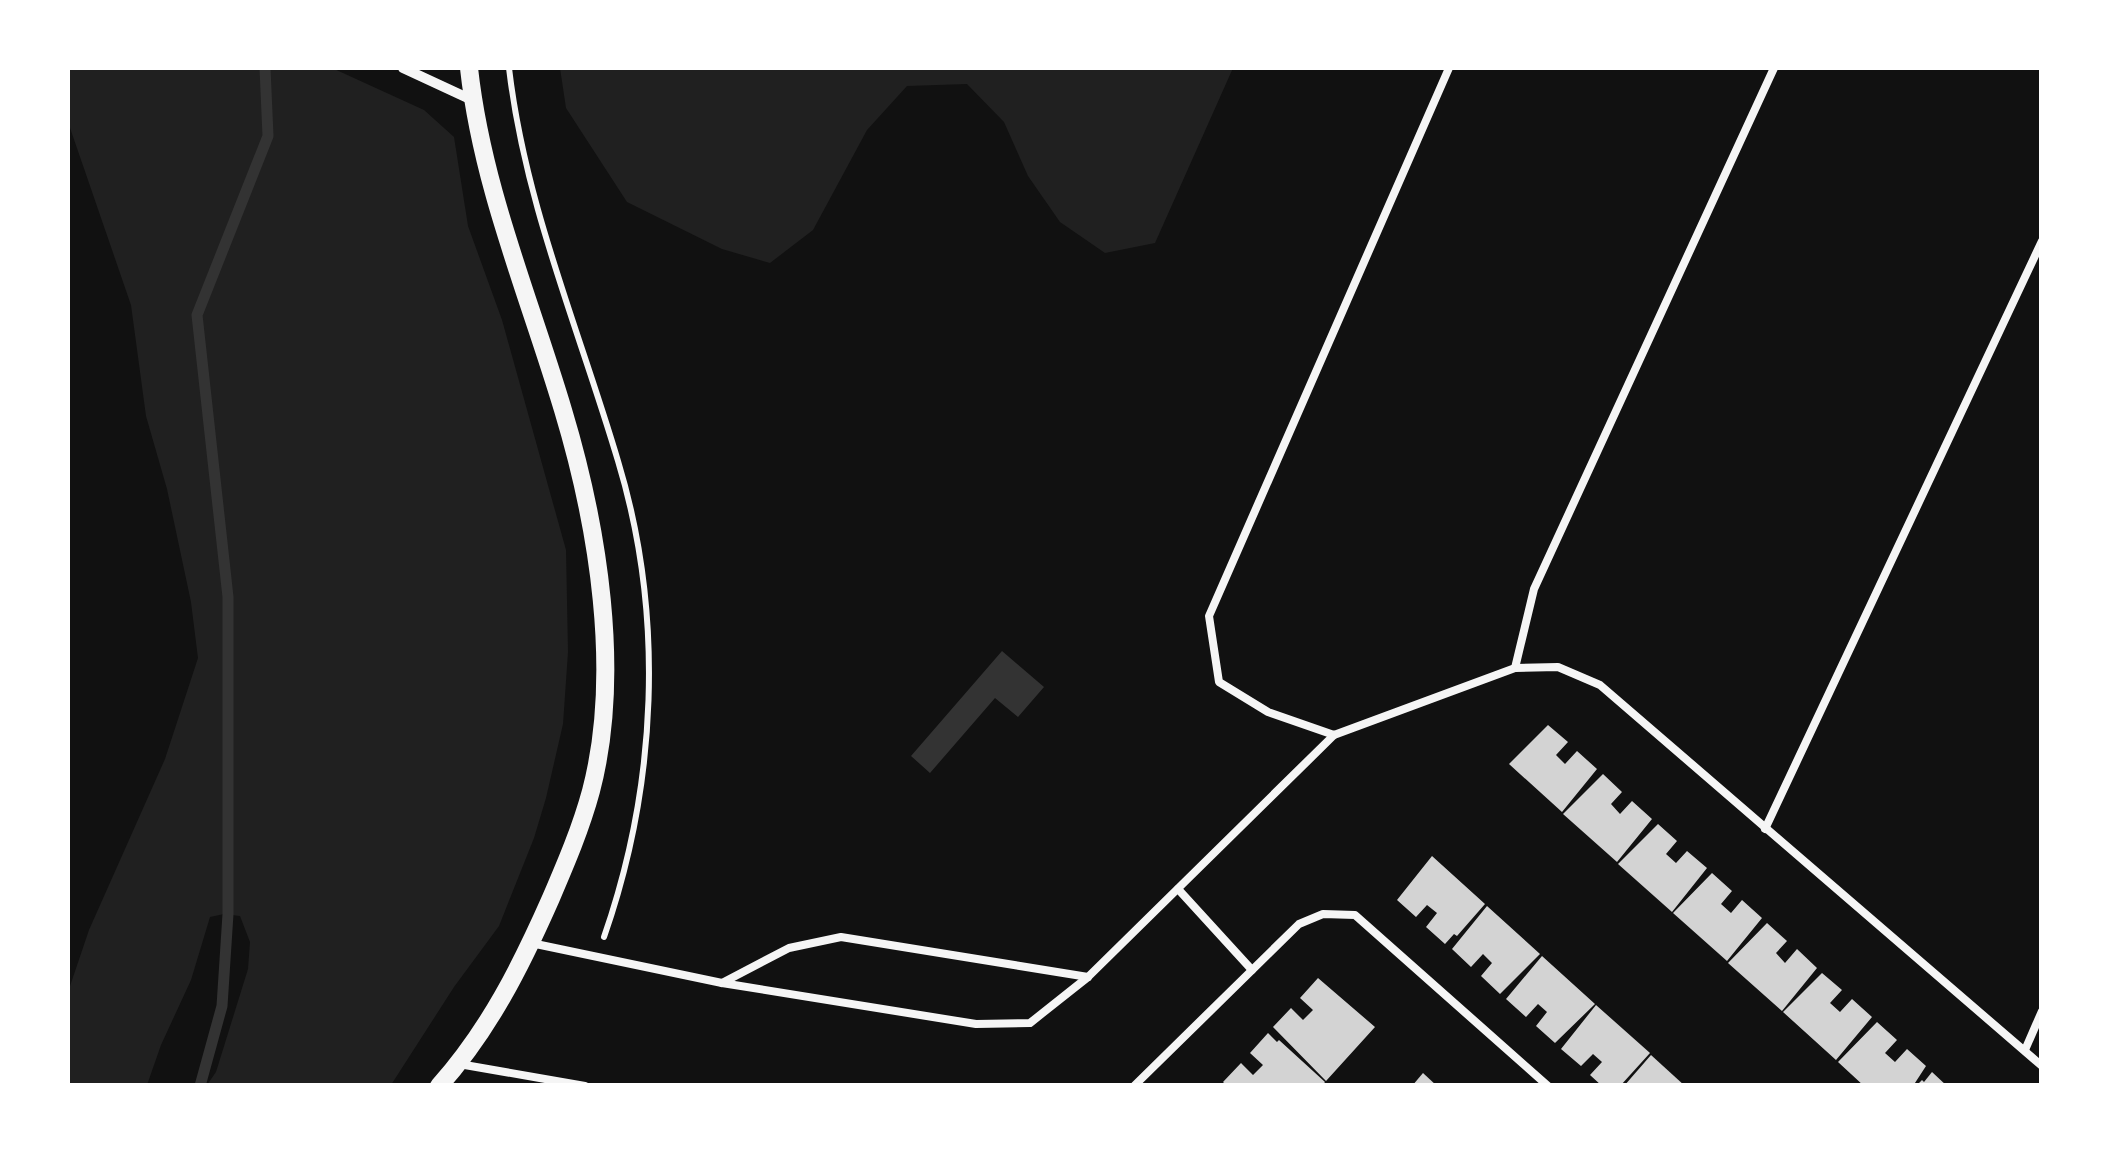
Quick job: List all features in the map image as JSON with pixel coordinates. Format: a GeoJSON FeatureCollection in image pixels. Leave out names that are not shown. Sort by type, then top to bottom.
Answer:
{"type":"FeatureCollection","features":[{"type":"Feature","properties":{"kind":"street"},"geometry":{"type":"LineString","coordinates":[[403,68],[472,100]]}},
{"type":"Feature","properties":{"kind":"street"},"geometry":{"type":"LineString","coordinates":[[439,1086],[494,1014],[531,943],[574,845],[591,790],[602,729],[606,659],[584,491],[564,411],[509,250],[484,160],[469,68]]}},
{"type":"Feature","properties":{"kind":"lane"},"geometry":{"type":"LineString","coordinates":[[1334,735],[1268,712],[1219,682],[1208,616],[1449,68]]}},
{"type":"Feature","properties":{"kind":"lane"},"geometry":{"type":"LineString","coordinates":[[1515,668],[1534,589],[1774,68]]}},
{"type":"Feature","properties":{"kind":"lane"},"geometry":{"type":"LineString","coordinates":[[1764,829],[2041,242]]}},
{"type":"Feature","properties":{"kind":"lane"},"geometry":{"type":"LineString","coordinates":[[531,943],[722,983],[976,1024],[1030,1023],[1088,977],[1334,735],[1515,668],[1558,667],[1600,684],[2042,1066]]}},
{"type":"Feature","properties":{"kind":"lane"},"geometry":{"type":"LineString","coordinates":[[1178,889],[1252,970]]}},
{"type":"Feature","properties":{"kind":"lane"},"geometry":{"type":"LineString","coordinates":[[1134,1086],[1299,924],[1323,914],[1355,914],[1548,1086]]}},
{"type":"Feature","properties":{"kind":"lane"},"geometry":{"type":"LineString","coordinates":[[722,983],[789,948],[841,937],[1088,977]]}},
{"type":"Feature","properties":{"kind":"lane"},"geometry":{"type":"LineString","coordinates":[[2024,1050],[2042,1012]]}},
{"type":"Feature","properties":{"kind":"lane"},"geometry":{"type":"LineString","coordinates":[[459,1064],[585,1086]]}},
{"type":"Feature","properties":{"kind":"shaded area"},"geometry":{"type":"Polygon","coordinates":[[[68,68],[332,68],[424,110],[454,137],[468,226],[502,320],[566,550],[568,652],[563,724],[546,798],[499,926],[391,1085],[207,1085],[216,1072],[248,969],[250,942],[240,916],[224,914],[210,917],[191,980],[147,1085],[68,1085],[68,992],[89,930],[165,759],[198,658],[191,602],[167,489],[146,416],[131,305],[68,122],[68,68]]]}},
{"type":"Feature","properties":{"kind":"shaded area"},"geometry":{"type":"Polygon","coordinates":[[[560,68],[1233,68],[1155,243],[1105,253],[1060,222],[1028,176],[1004,122],[967,84],[907,86],[867,130],[813,230],[770,263],[722,249],[627,202],[566,108],[560,68]]]}},
{"type":"Feature","properties":{"kind":"shaded area"},"geometry":{"type":"Polygon","coordinates":[[[1002,651],[1044,687],[1018,717],[995,698],[930,773],[911,756],[1002,651]]]}},
{"type":"Feature","properties":{"kind":"building"},"geometry":{"type":"Polygon","coordinates":[[[1548,725],[1568,742],[1556,755],[1565,764],[1577,751],[1597,769],[1562,812],[1509,764],[1548,725]]]}},
{"type":"Feature","properties":{"kind":"building"},"geometry":{"type":"Polygon","coordinates":[[[1603,774],[1622,792],[1611,804],[1620,814],[1632,801],[1652,819],[1617,862],[1563,814],[1603,774]]]}},
{"type":"Feature","properties":{"kind":"building"},"geometry":{"type":"Polygon","coordinates":[[[1658,824],[1677,841],[1666,854],[1676,863],[1687,851],[1707,868],[1672,912],[1618,864],[1658,824]]]}},
{"type":"Feature","properties":{"kind":"building"},"geometry":{"type":"Polygon","coordinates":[[[1432,856],[1485,904],[1445,944],[1426,927],[1437,913],[1427,905],[1416,917],[1397,900],[1432,856]]]}},
{"type":"Feature","properties":{"kind":"building"},"geometry":{"type":"Polygon","coordinates":[[[1712,873],[1732,891],[1721,904],[1731,913],[1742,900],[1762,918],[1727,961],[1673,913],[1712,873]]]}},
{"type":"Feature","properties":{"kind":"building"},"geometry":{"type":"Polygon","coordinates":[[[1487,906],[1540,954],[1500,994],[1481,976],[1492,963],[1483,954],[1471,967],[1452,949],[1487,906]]]}},
{"type":"Feature","properties":{"kind":"building"},"geometry":{"type":"Polygon","coordinates":[[[1767,923],[1787,941],[1776,953],[1785,963],[1797,949],[1817,968],[1782,1011],[1728,963],[1767,923]]]}},
{"type":"Feature","properties":{"kind":"building"},"geometry":{"type":"Polygon","coordinates":[[[1542,956],[1595,1004],[1555,1043],[1536,1026],[1547,1012],[1538,1004],[1526,1017],[1506,999],[1542,956]]]}},
{"type":"Feature","properties":{"kind":"building"},"geometry":{"type":"Polygon","coordinates":[[[1822,973],[1842,990],[1830,1003],[1840,1012],[1852,999],[1872,1017],[1836,1060],[1783,1012],[1822,973]]]}},
{"type":"Feature","properties":{"kind":"building"},"geometry":{"type":"Polygon","coordinates":[[[1318,978],[1375,1027],[1326,1081],[1273,1027],[1291,1008],[1303,1020],[1313,1010],[1300,998],[1318,978]]]}},
{"type":"Feature","properties":{"kind":"building"},"geometry":{"type":"Polygon","coordinates":[[[1596,1005],[1650,1053],[1621,1085],[1602,1086],[1590,1075],[1602,1062],[1593,1054],[1581,1066],[1561,1049],[1596,1005]]]}},
{"type":"Feature","properties":{"kind":"building"},"geometry":{"type":"Polygon","coordinates":[[[1877,1022],[1897,1040],[1885,1053],[1895,1062],[1907,1049],[1926,1066],[1913,1086],[1864,1086],[1838,1062],[1877,1022]]]}},
{"type":"Feature","properties":{"kind":"building"},"geometry":{"type":"Polygon","coordinates":[[[1268,1033],[1325,1082],[1322,1086],[1227,1086],[1223,1082],[1241,1063],[1253,1075],[1263,1065],[1250,1053],[1268,1033]]]}},
{"type":"Feature","properties":{"kind":"building"},"geometry":{"type":"Polygon","coordinates":[[[1651,1055],[1685,1086],[1624,1086],[1651,1055]]]}},
{"type":"Feature","properties":{"kind":"building"},"geometry":{"type":"Polygon","coordinates":[[[1932,1072],[1947,1086],[1916,1086],[1924,1082],[1932,1072]]]}},
{"type":"Feature","properties":{"kind":"building"},"geometry":{"type":"Polygon","coordinates":[[[1423,1073],[1437,1086],[1412,1086],[1423,1073]]]}},
{"type":"Feature","properties":{"kind":"waterway"},"geometry":{"type":"LineString","coordinates":[[200,1086],[222,1006],[228,914],[228,597],[197,315],[268,136],[265,68]]}}]}
